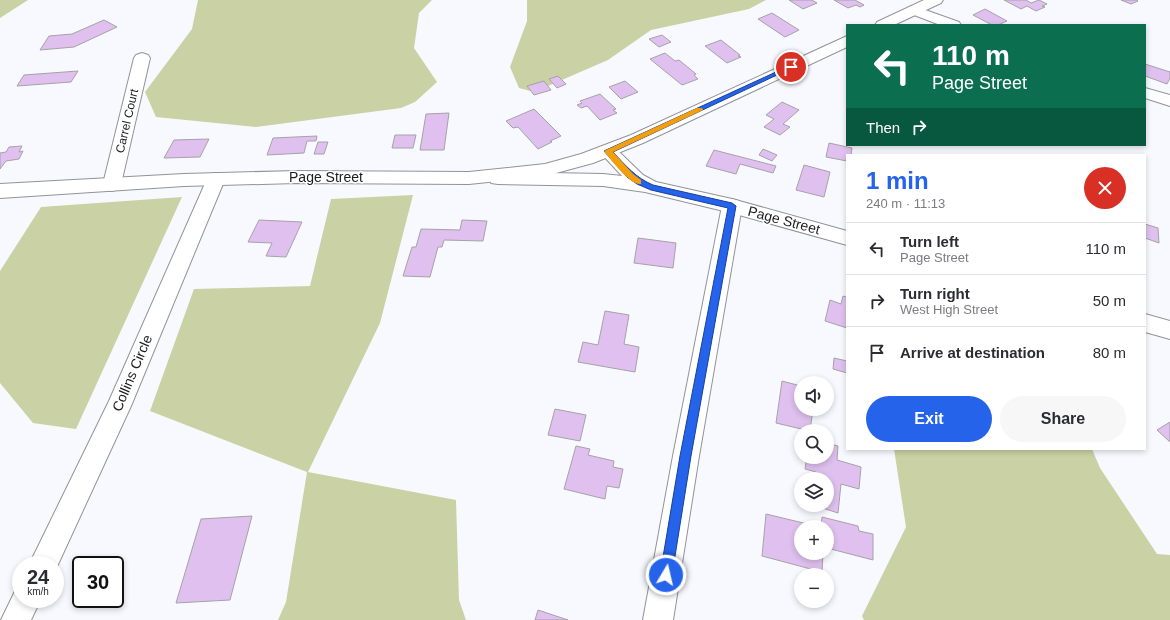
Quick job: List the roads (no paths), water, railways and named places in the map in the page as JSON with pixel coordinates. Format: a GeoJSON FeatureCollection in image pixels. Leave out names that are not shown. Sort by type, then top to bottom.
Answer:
{"type":"FeatureCollection","features":[{"type":"Feature","properties":{"kind":"street"},"geometry":{"type":"LineString","coordinates":[[884,24],[936,0]]}},
{"type":"Feature","properties":{"kind":"street"},"geometry":{"type":"LineString","coordinates":[[914,10],[951,24]]}},
{"type":"Feature","properties":{"kind":"street"},"geometry":{"type":"LineString","coordinates":[[469,178],[545,170],[576,163],[608,151],[846,41]]}},
{"type":"Feature","properties":{"kind":"street","name":"Carrel Court"},"geometry":{"type":"LineString","coordinates":[[112,184],[142,58]]}},
{"type":"Feature","properties":{"kind":"street"},"geometry":{"type":"LineString","coordinates":[[1146,93],[1170,102]]}},
{"type":"Feature","properties":{"kind":"street","name":"Page Street"},"geometry":{"type":"LineString","coordinates":[[608,151],[636,180],[651,187]]}},
{"type":"Feature","properties":{"kind":"street","name":"Page Street"},"geometry":{"type":"LineString","coordinates":[[0,191],[216,178],[469,178],[603,180],[651,187],[732,206],[846,238]]}},
{"type":"Feature","properties":{"kind":"street","name":"Collins Circle"},"geometry":{"type":"LineString","coordinates":[[47,556],[119,406],[216,178]]}},
{"type":"Feature","properties":{"kind":"street"},"geometry":{"type":"LineString","coordinates":[[658,620],[686,456],[732,206]]}},
{"type":"Feature","properties":{"kind":"street"},"geometry":{"type":"LineString","coordinates":[[1146,323],[1170,330]]}},
{"type":"Feature","properties":{"kind":"street"},"geometry":{"type":"LineString","coordinates":[[16,620],[22,608]]}}]}
